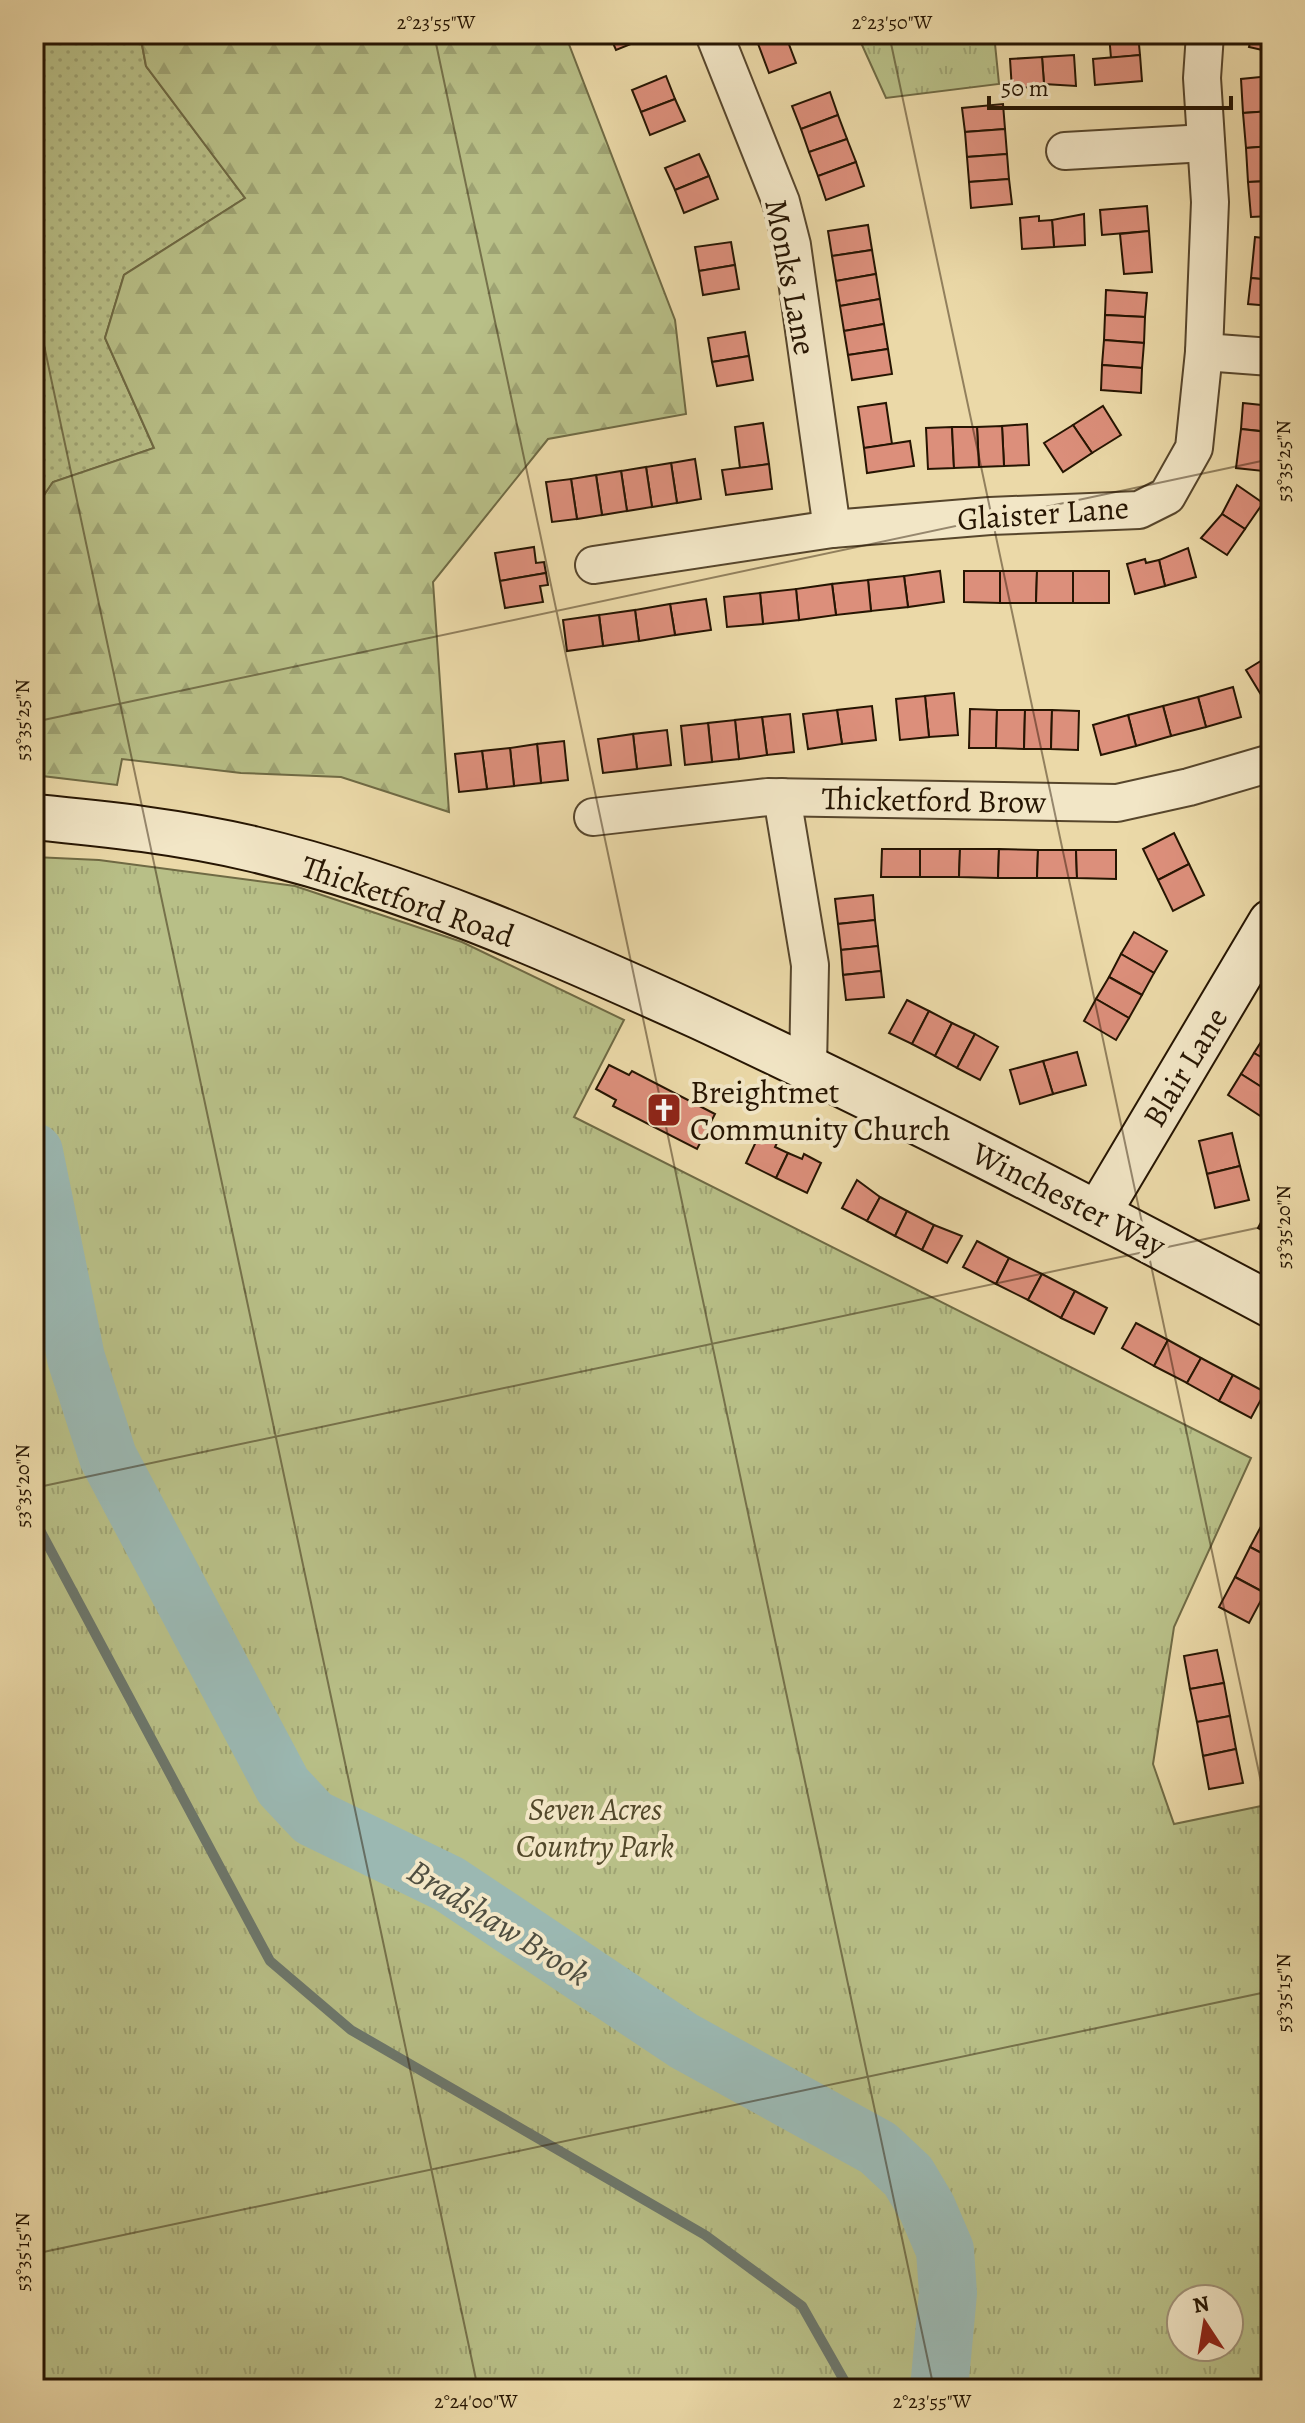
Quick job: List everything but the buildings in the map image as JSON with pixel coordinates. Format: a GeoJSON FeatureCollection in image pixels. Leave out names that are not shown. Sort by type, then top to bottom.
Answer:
{"type":"FeatureCollection","features":[{"type":"Feature","properties":{"kind":"street","name":"Monks Lane"},"geometry":{"type":"LineString","coordinates":[[714,34],[781,202],[792,245],[832,529]]}},
{"type":"Feature","properties":{"kind":"street","name":"Glaister Lane"},"geometry":{"type":"LineString","coordinates":[[594,565],[832,529],[990,516],[1139,510],[1167,496],[1194,448],[1204,352],[1210,202],[1202,78],[1205,34]]}},
{"type":"Feature","properties":{"kind":"street"},"geometry":{"type":"LineString","coordinates":[[1065,151],[1206,143]]}},
{"type":"Feature","properties":{"kind":"street"},"geometry":{"type":"LineString","coordinates":[[1204,352],[1271,357]]}},
{"type":"Feature","properties":{"kind":"street","name":"Thicketford Brow"},"geometry":{"type":"LineString","coordinates":[[593,817],[782,797],[1117,803],[1189,787],[1271,763]]}},
{"type":"Feature","properties":{"kind":"street"},"geometry":{"type":"LineString","coordinates":[[782,797],[810,965],[808,1067]]}},
{"type":"Feature","properties":{"kind":"street","name":"Thicketford Road"},"geometry":{"type":"LineString","coordinates":[[40,817],[125,825],[254,849],[438,904],[615,978],[808,1067]]}},
{"type":"Feature","properties":{"kind":"street","name":"Blair Lane"},"geometry":{"type":"LineString","coordinates":[[1098,1213],[1271,922]]}},
{"type":"Feature","properties":{"kind":"street","name":"Winchester Way"},"geometry":{"type":"LineString","coordinates":[[808,1067],[1098,1213],[1271,1305]]}},
{"type":"Feature","properties":{"kind":"green space"},"geometry":{"type":"Polygon","coordinates":[[[34,34],[140,34],[146,66],[245,198],[124,275],[105,338],[154,448],[53,482],[34,510],[34,34]]]}},
{"type":"Feature","properties":{"kind":"green space"},"geometry":{"type":"Polygon","coordinates":[[[140,34],[565,34],[675,320],[686,414],[548,439],[433,582],[449,812],[341,777],[241,773],[122,759],[117,785],[34,775],[34,510],[53,482],[154,448],[105,338],[124,275],[245,198],[146,66],[140,34]]]}},
{"type":"Feature","properties":{"kind":"green space"},"geometry":{"type":"Polygon","coordinates":[[[857,34],[994,34],[999,84],[886,98],[857,34]]]}},
{"type":"Feature","properties":{"kind":"green space","name":"Seven Acres Country Park"},"geometry":{"type":"Polygon","coordinates":[[[34,857],[99,860],[295,886],[462,942],[624,1020],[574,1117],[1251,1458],[1174,1627],[1153,1764],[1174,1824],[1271,1804],[1271,2389],[34,2389],[34,857]]]}},
{"type":"Feature","properties":{"kind":"waterway","name":"Bradshaw Brook"},"geometry":{"type":"LineString","coordinates":[[34,1152],[76,1358],[108,1457],[283,1786],[313,1818],[449,1884],[684,2041],[878,2148],[908,2176],[927,2208],[945,2250],[948,2293],[939,2389]]}},
{"type":"Feature","properties":{"kind":"waterway"},"geometry":{"type":"LineString","coordinates":[[34,1519],[270,1961],[351,2030],[705,2235],[802,2306],[849,2389]]}},
{"type":"Feature","properties":{"kind":"place","name":"Breightmet Community Church"},"geometry":{"type":"Point","coordinates":[664,1110]}}]}
